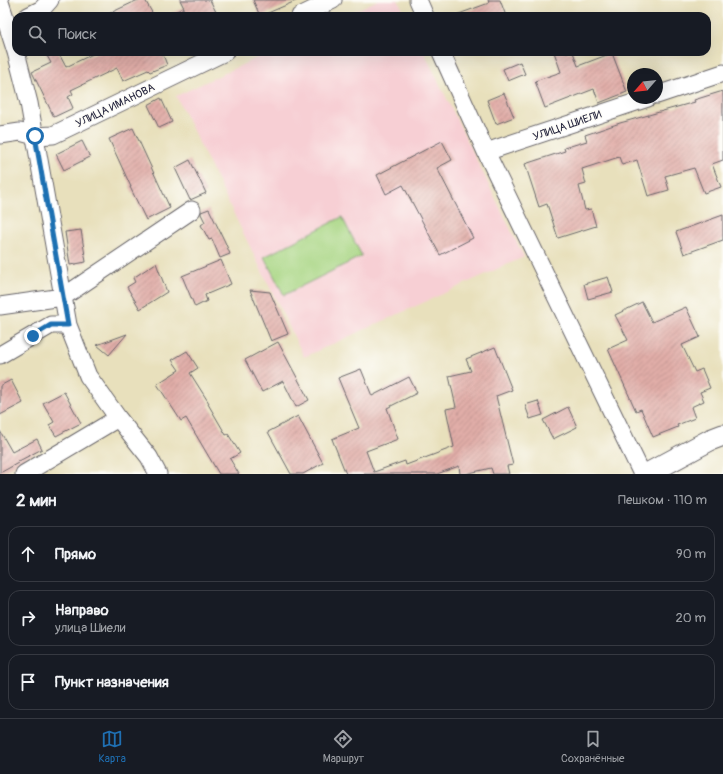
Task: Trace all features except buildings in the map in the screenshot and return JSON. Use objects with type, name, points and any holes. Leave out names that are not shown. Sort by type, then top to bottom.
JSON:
[{"type":"street","points":[[36,12],[42,9],[50,0]]},
{"type":"street","points":[[308,12],[333,0]]},
{"type":"street","points":[[418,0],[423,12]]},
{"type":"street","points":[[0,2],[12,22]]},
{"type":"street","points":[[17,56],[29,103],[68,325],[88,376],[118,418],[149,457],[158,474]]},
{"type":"street","name":"УЛИЦА ИМАНОВА","points":[[0,135],[20,132],[35,136],[53,135],[217,56]]},
{"type":"street","points":[[443,56],[486,152],[642,474]]},
{"type":"street","points":[[663,93],[723,73]]},
{"type":"street","name":"УЛИЦА ШИЕЛИ","points":[[486,152],[630,104]]},
{"type":"street","points":[[0,306],[63,298],[192,210]]},
{"type":"street","points":[[0,355],[51,325],[68,325]]},
{"type":"street","points":[[24,474],[118,418]]},
{"type":"street","points":[[647,474],[710,440],[723,435]]},
{"type":"shaded area","points":[[378,0],[398,0],[404,12],[352,12]]},
{"type":"shaded area","points":[[261,56],[426,56],[524,257],[304,357],[176,96]]},
{"type":"green space","points":[[342,217],[362,256],[284,295],[264,257]]},
{"type":"route","points":[[33,336],[51,325],[68,325],[35,136]]}]
